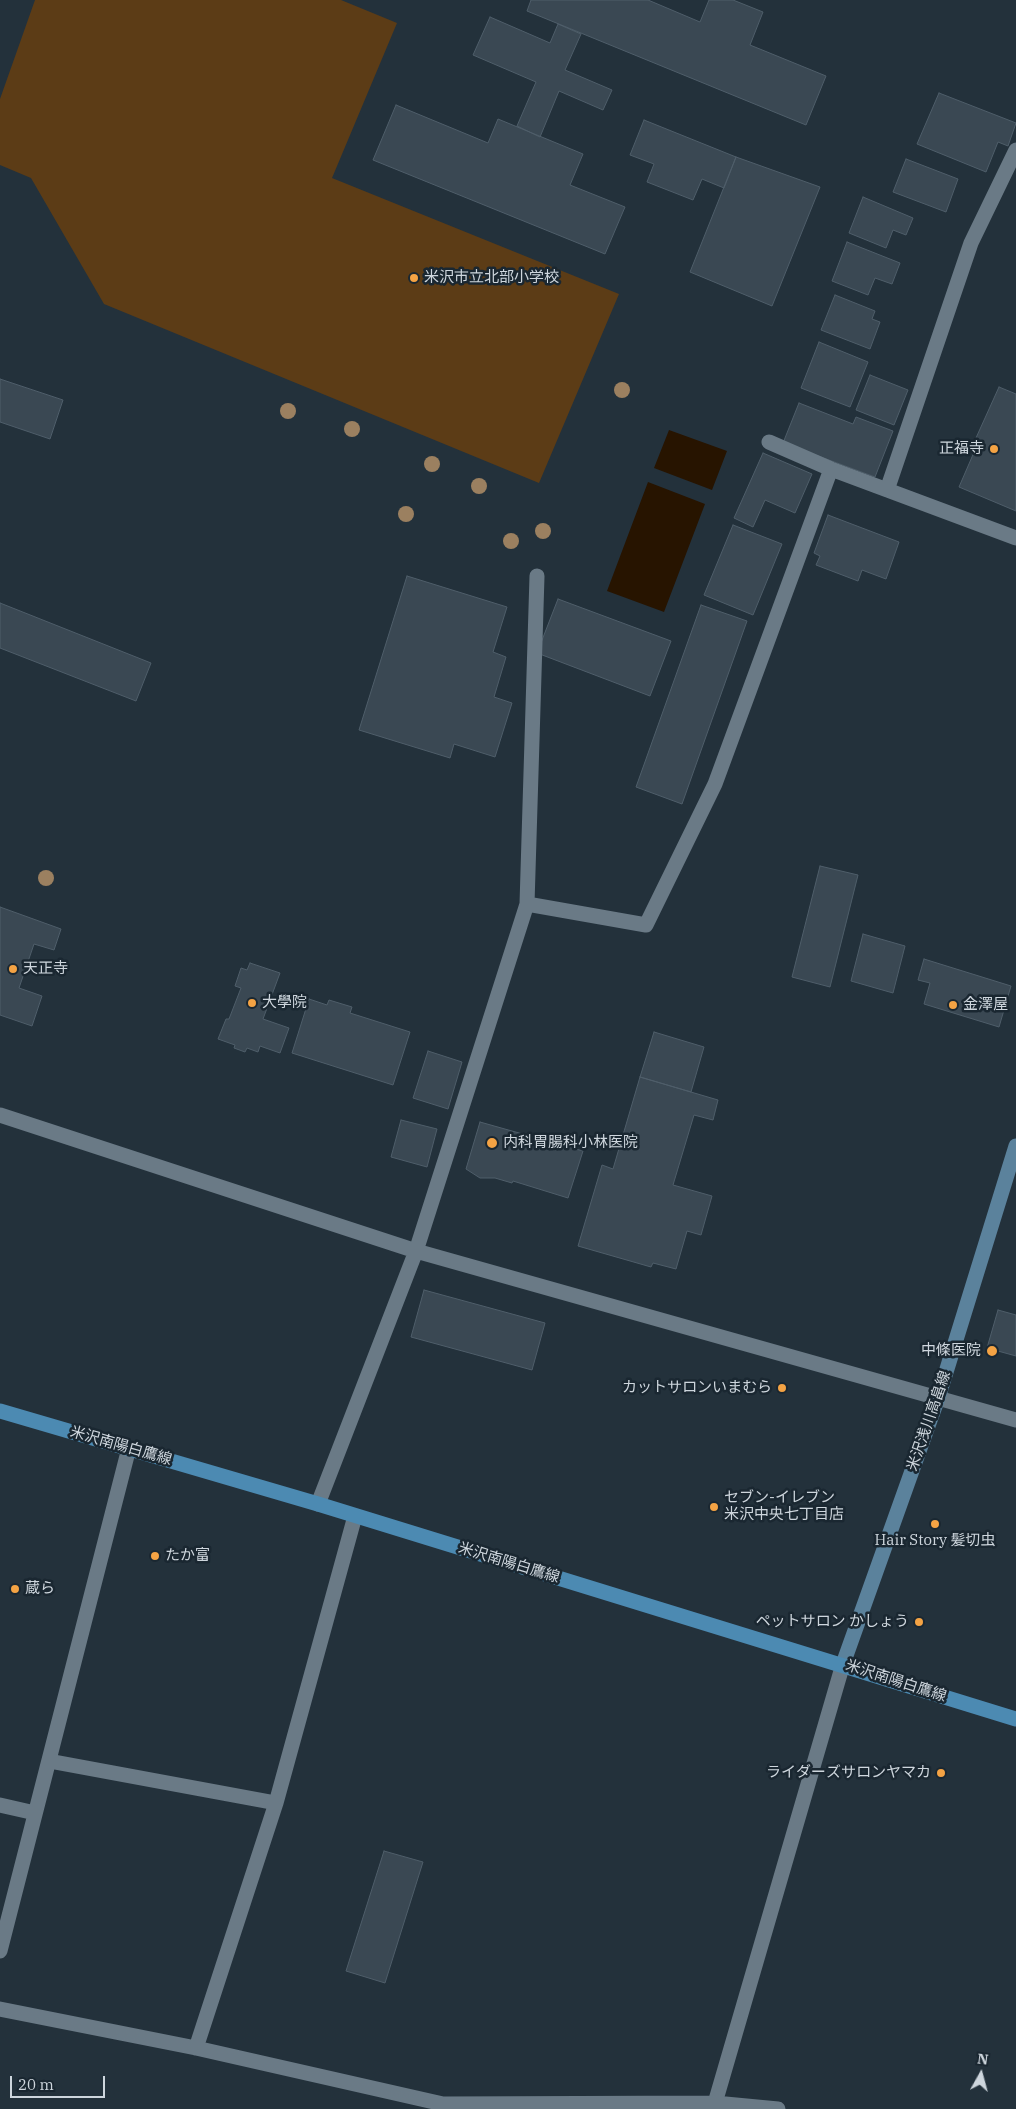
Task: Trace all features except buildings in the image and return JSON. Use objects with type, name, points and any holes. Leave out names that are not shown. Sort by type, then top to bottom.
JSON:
[{"type":"main road","name":"米沢浅川高畠線","points":[[842,1664],[938,1398],[1016,1146]]},
{"type":"main road","name":"米沢南陽白鷹線","points":[[0,1410],[318,1504],[1016,1719]]},
{"type":"street","points":[[887,490],[971,243],[1016,150]]},
{"type":"street","points":[[769,442],[832,469],[1016,538]]},
{"type":"street","points":[[528,904],[646,925],[715,784],[832,469]]},
{"type":"street","points":[[318,1504],[416,1251],[528,904],[537,576]]},
{"type":"street","points":[[0,1115],[416,1251],[1016,1420]]},
{"type":"street","points":[[0,1951],[129,1448]]},
{"type":"street","points":[[196,2048],[276,1803],[355,1516]]},
{"type":"street","points":[[715,2103],[842,1664]]},
{"type":"street","points":[[49,1761],[276,1803]]},
{"type":"street","points":[[0,1805],[35,1812]]},
{"type":"street","points":[[0,2009],[196,2048],[443,2106],[715,2103],[778,2109]]},
{"type":"shaded area","points":[[35,0],[341,0],[397,23],[332,178],[619,294],[539,483],[104,304],[31,178],[0,165],[0,99]]},
{"type":"shaded area","points":[[669,430],[727,451],[712,490],[654,468]]},
{"type":"shaded area","points":[[648,482],[705,504],[664,612],[607,591]]},
{"type":"place","name":"米沢市立北部小学校","points":[[414,278]]},
{"type":"place","name":"正福寺","points":[[994,449]]},
{"type":"place","name":"天正寺","points":[[13,969]]},
{"type":"place","name":"大學院","points":[[252,1003]]},
{"type":"place","name":"金澤屋","points":[[953,1005]]},
{"type":"place","name":"内科胃腸科小林医院","points":[[492,1143]]},
{"type":"place","name":"中條医院","points":[[992,1351]]},
{"type":"place","name":"カットサロンいまむら","points":[[782,1388]]},
{"type":"place","name":"セブン-イレブン 米沢中央七丁目店","points":[[714,1507]]},
{"type":"place","name":"Hair Story 髪切虫","points":[[935,1524]]},
{"type":"place","name":"たか富","points":[[155,1556]]},
{"type":"place","name":"蔵ら","points":[[15,1589]]},
{"type":"place","name":"ペットサロン かしょう","points":[[919,1622]]},
{"type":"place","name":"ライダーズサロンヤマカ","points":[[941,1773]]}]
